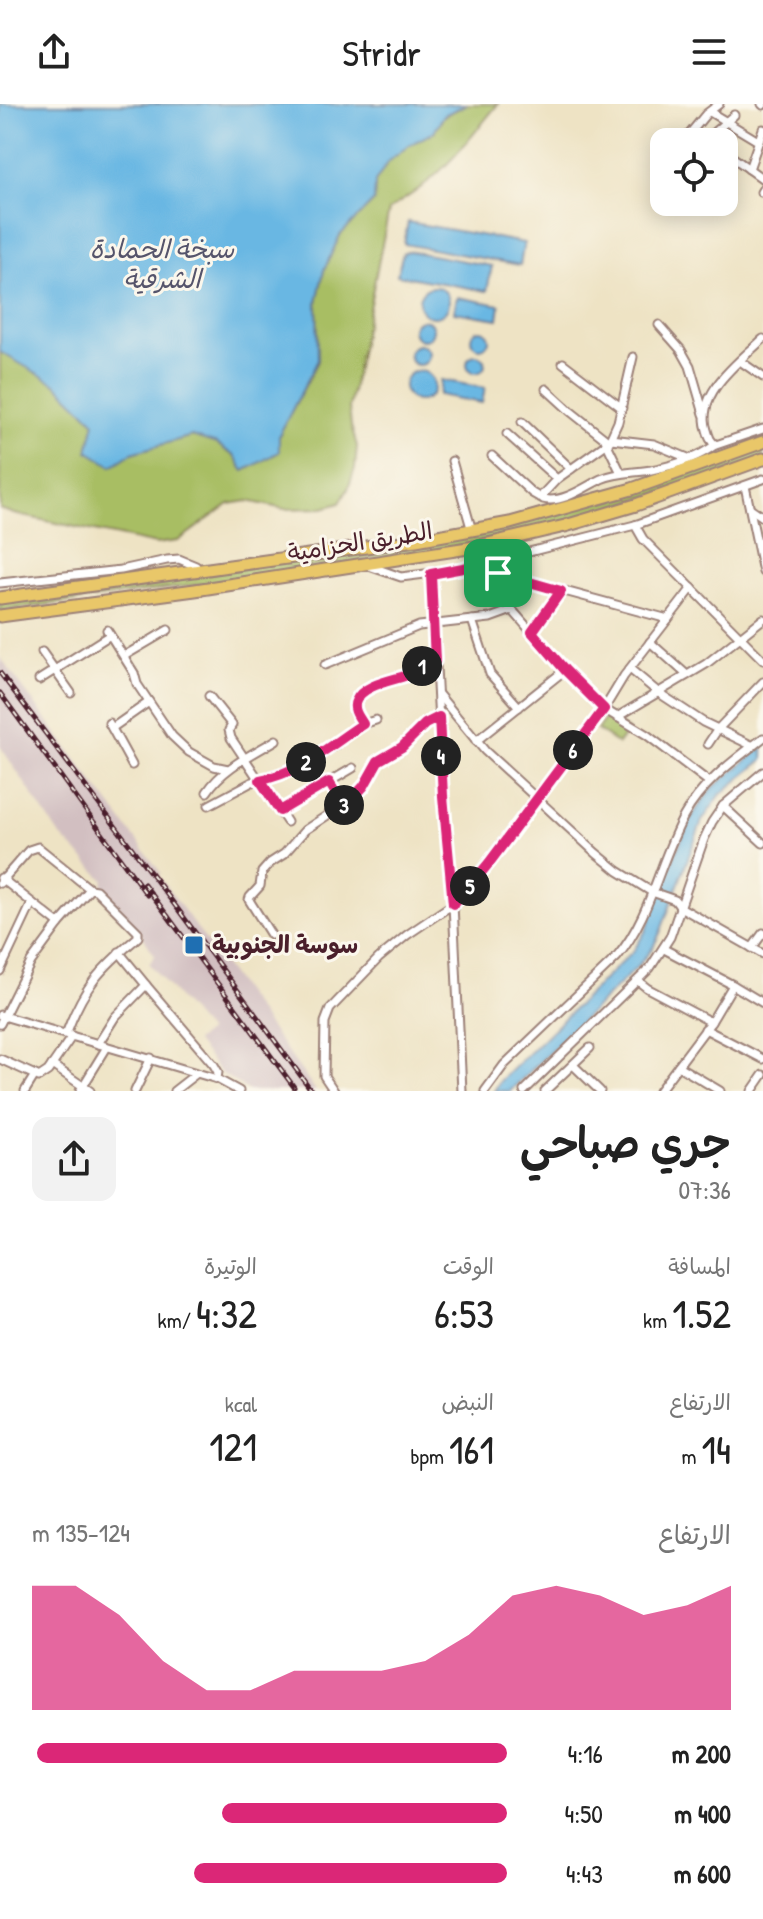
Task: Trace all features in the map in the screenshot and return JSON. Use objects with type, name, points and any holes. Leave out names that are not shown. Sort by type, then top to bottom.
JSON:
[{"type":"highway","name":"الطريق الحزامية","points":[[0,598],[391,544],[510,523],[620,493],[702,465],[760,437]]},
{"type":"highway","name":"الطريق الحزامية","points":[[0,616],[475,547],[636,505],[763,459]]},
{"type":"street","points":[[695,128],[719,104]]},
{"type":"street","points":[[710,112],[758,141]]},
{"type":"street","points":[[720,128],[734,115]]},
{"type":"street","points":[[749,169],[763,129]]},
{"type":"street","points":[[738,161],[763,179]]},
{"type":"street","points":[[659,325],[681,350],[690,366],[704,423],[715,445]]},
{"type":"street","points":[[704,414],[713,393],[740,361],[762,342]]},
{"type":"street","points":[[542,497],[557,479],[609,442],[622,408],[633,357]]},
{"type":"street","points":[[740,361],[763,377]]},
{"type":"street","points":[[563,363],[622,408]]},
{"type":"street","points":[[546,389],[609,442],[621,473]]},
{"type":"street","points":[[522,422],[571,469]]},
{"type":"street","points":[[507,434],[557,479]]},
{"type":"street","points":[[492,456],[537,496],[547,501],[579,491],[604,478],[653,469],[715,445],[760,437]]},
{"type":"street","points":[[609,442],[654,444],[688,458]]},
{"type":"street","points":[[452,461],[472,531]]},
{"type":"street","points":[[365,564],[401,577],[477,565],[635,525],[763,479]]},
{"type":"street","points":[[754,483],[763,489]]},
{"type":"street","points":[[745,486],[763,572]]},
{"type":"street","points":[[750,508],[763,517]]},
{"type":"street","points":[[635,525],[643,539],[763,660]]},
{"type":"street","points":[[475,547],[477,565],[565,670],[604,709],[647,735],[709,782]]},
{"type":"street","points":[[0,583],[121,570],[179,559],[196,566],[197,570]]},
{"type":"street","points":[[477,565],[668,619]]},
{"type":"street","points":[[433,573],[430,580],[453,904],[462,1091]]},
{"type":"street","points":[[334,1091],[324,1076],[325,1022],[330,1009],[379,958],[465,892],[692,588]]},
{"type":"street","points":[[532,632],[561,591]]},
{"type":"street","points":[[325,665],[419,626],[490,618],[512,610]]},
{"type":"street","points":[[617,717],[706,664],[763,619]]},
{"type":"street","points":[[472,620],[490,674],[519,707]]},
{"type":"street","points":[[124,656],[168,630]]},
{"type":"street","points":[[39,680],[109,632],[134,673],[137,684],[172,736],[189,752],[214,766],[228,769]]},
{"type":"street","points":[[650,642],[687,675]]},
{"type":"street","points":[[42,652],[71,693]]},
{"type":"street","points":[[363,724],[354,703],[357,697],[371,687],[412,673],[435,661]]},
{"type":"street","points":[[630,669],[703,722],[753,746]]},
{"type":"street","points":[[476,741],[565,670]]},
{"type":"street","points":[[708,744],[718,729],[763,682]]},
{"type":"street","points":[[438,694],[476,741],[618,871],[763,954]]},
{"type":"street","points":[[209,696],[232,725],[229,733],[287,822]]},
{"type":"street","points":[[132,765],[111,725],[149,702]]},
{"type":"street","points":[[271,935],[249,900],[260,886],[262,872],[284,854],[305,830],[352,799],[364,786],[378,761],[402,747],[425,724],[439,717]]},
{"type":"street","points":[[209,805],[233,791],[294,769],[334,746],[363,724],[376,720]]},
{"type":"street","points":[[485,1091],[504,1065],[629,943],[655,893],[683,818],[709,782],[763,738]]},
{"type":"street","points":[[207,792],[228,769],[276,740]]},
{"type":"street","points":[[280,811],[353,768]]},
{"type":"street","points":[[524,1091],[650,968],[670,937],[678,904],[717,814],[763,772]]},
{"type":"street","points":[[329,782],[343,806]]},
{"type":"street","points":[[723,806],[763,843]]},
{"type":"street","points":[[0,1059],[35,1075],[43,1075],[69,1035],[75,1009],[92,981],[101,969],[138,937],[138,932],[96,890],[90,889],[38,847],[29,850],[1,880],[59,924]]},
{"type":"street","points":[[90,889],[31,962],[1,1019],[151,1058],[217,1079],[239,1091]]},
{"type":"street","points":[[0,971],[32,903]]},
{"type":"street","points":[[752,948],[763,933]]},
{"type":"street","points":[[664,949],[763,1003]]},
{"type":"street","points":[[119,952],[214,1065],[218,1072],[217,1079]]},
{"type":"street","points":[[638,981],[763,1059]]},
{"type":"street","points":[[98,1044],[115,1017],[146,985]]},
{"type":"street","points":[[659,1091],[708,1026],[733,985]]},
{"type":"street","points":[[52,1065],[85,1089],[107,1047]]},
{"type":"street","points":[[545,1091],[590,1048]]},
{"type":"street","points":[[135,1091],[151,1058]]},
{"type":"street","points":[[573,1065],[600,1091]]},
{"type":"street","points":[[678,1066],[720,1091]]},
{"type":"street","points":[[174,1091],[197,1073]]},
{"type":"street","points":[[25,1091],[35,1075]]},
{"type":"street","points":[[752,1091],[763,1075]]},
{"type":"shaded area","points":[[0,657],[161,873],[159,876],[316,1091],[249,1091],[221,1073],[195,1041],[208,1032],[149,964],[155,956],[140,932],[100,891],[104,880],[58,833],[0,746]]},
{"type":"green space","points":[[467,104],[498,104],[445,166],[421,188],[389,210],[349,407],[357,446],[355,468],[340,503],[323,508],[284,509],[248,501],[229,504],[178,541],[156,544],[0,509],[0,350],[56,384],[95,422],[88,451],[132,453],[192,436],[217,444],[234,456],[244,471],[279,452],[279,435],[318,361],[317,302],[324,270],[340,235],[374,201],[375,182],[389,161],[409,145],[434,132],[444,116]]},
{"type":"green space","points":[[763,446],[763,457],[708,478],[558,524],[460,546],[0,611],[0,601],[458,537]]},
{"type":"green space","points":[[607,715],[628,730],[618,744],[597,730]]},
{"type":"water","name":"سبخة الحمادة الشرقية","points":[[0,104],[467,104],[444,115],[434,132],[409,145],[389,161],[375,182],[374,201],[340,235],[324,270],[317,302],[318,360],[279,435],[279,452],[244,471],[234,456],[217,444],[192,436],[132,453],[112,466],[88,451],[95,422],[56,384],[0,352]]},
{"type":"water","points":[[408,222],[524,243],[520,265],[404,244]]},
{"type":"water","points":[[409,251],[492,266],[487,291],[397,275],[403,253]]},
{"type":"water","points":[[434,287],[445,291],[449,302],[445,313],[434,317],[423,313],[419,302],[423,291]]},
{"type":"water","points":[[457,297],[500,305],[498,319],[454,312]]},
{"type":"water","points":[[423,320],[430,323],[433,330],[430,337],[423,340],[416,337],[413,330],[416,323]]},
{"type":"water","points":[[480,330],[489,339],[480,348],[471,339]]},
{"type":"water","points":[[419,345],[426,348],[429,355],[426,362],[419,365],[412,362],[409,355],[412,348]]},
{"type":"water","points":[[476,355],[485,364],[476,373],[467,364]]},
{"type":"water","points":[[419,371],[430,375],[434,386],[430,397],[419,401],[408,397],[404,386],[408,375]]},
{"type":"water","points":[[441,380],[485,388],[482,403],[439,395]]},
{"type":"water","points":[[763,747],[763,760],[721,794],[702,821],[652,949],[510,1091],[494,1091],[500,1081],[634,950],[646,930],[692,816],[711,789]]},
{"type":"railway","points":[[0,673],[312,1091]]},
{"type":"railway","points":[[0,693],[147,895]]},
{"type":"railway","points":[[144,884],[294,1087]]},
{"type":"place","name":"سوسة الجنوبية","points":[[194,945]]},
{"type":"route","points":[[479,565],[498,573],[561,591],[532,632],[604,709],[489,863],[453,904],[439,717],[425,724],[402,747],[378,761],[364,786],[343,806],[329,782],[280,811],[260,780],[294,769],[334,746],[363,724],[354,703],[371,687],[412,673],[435,661],[431,573],[479,565]]}]
